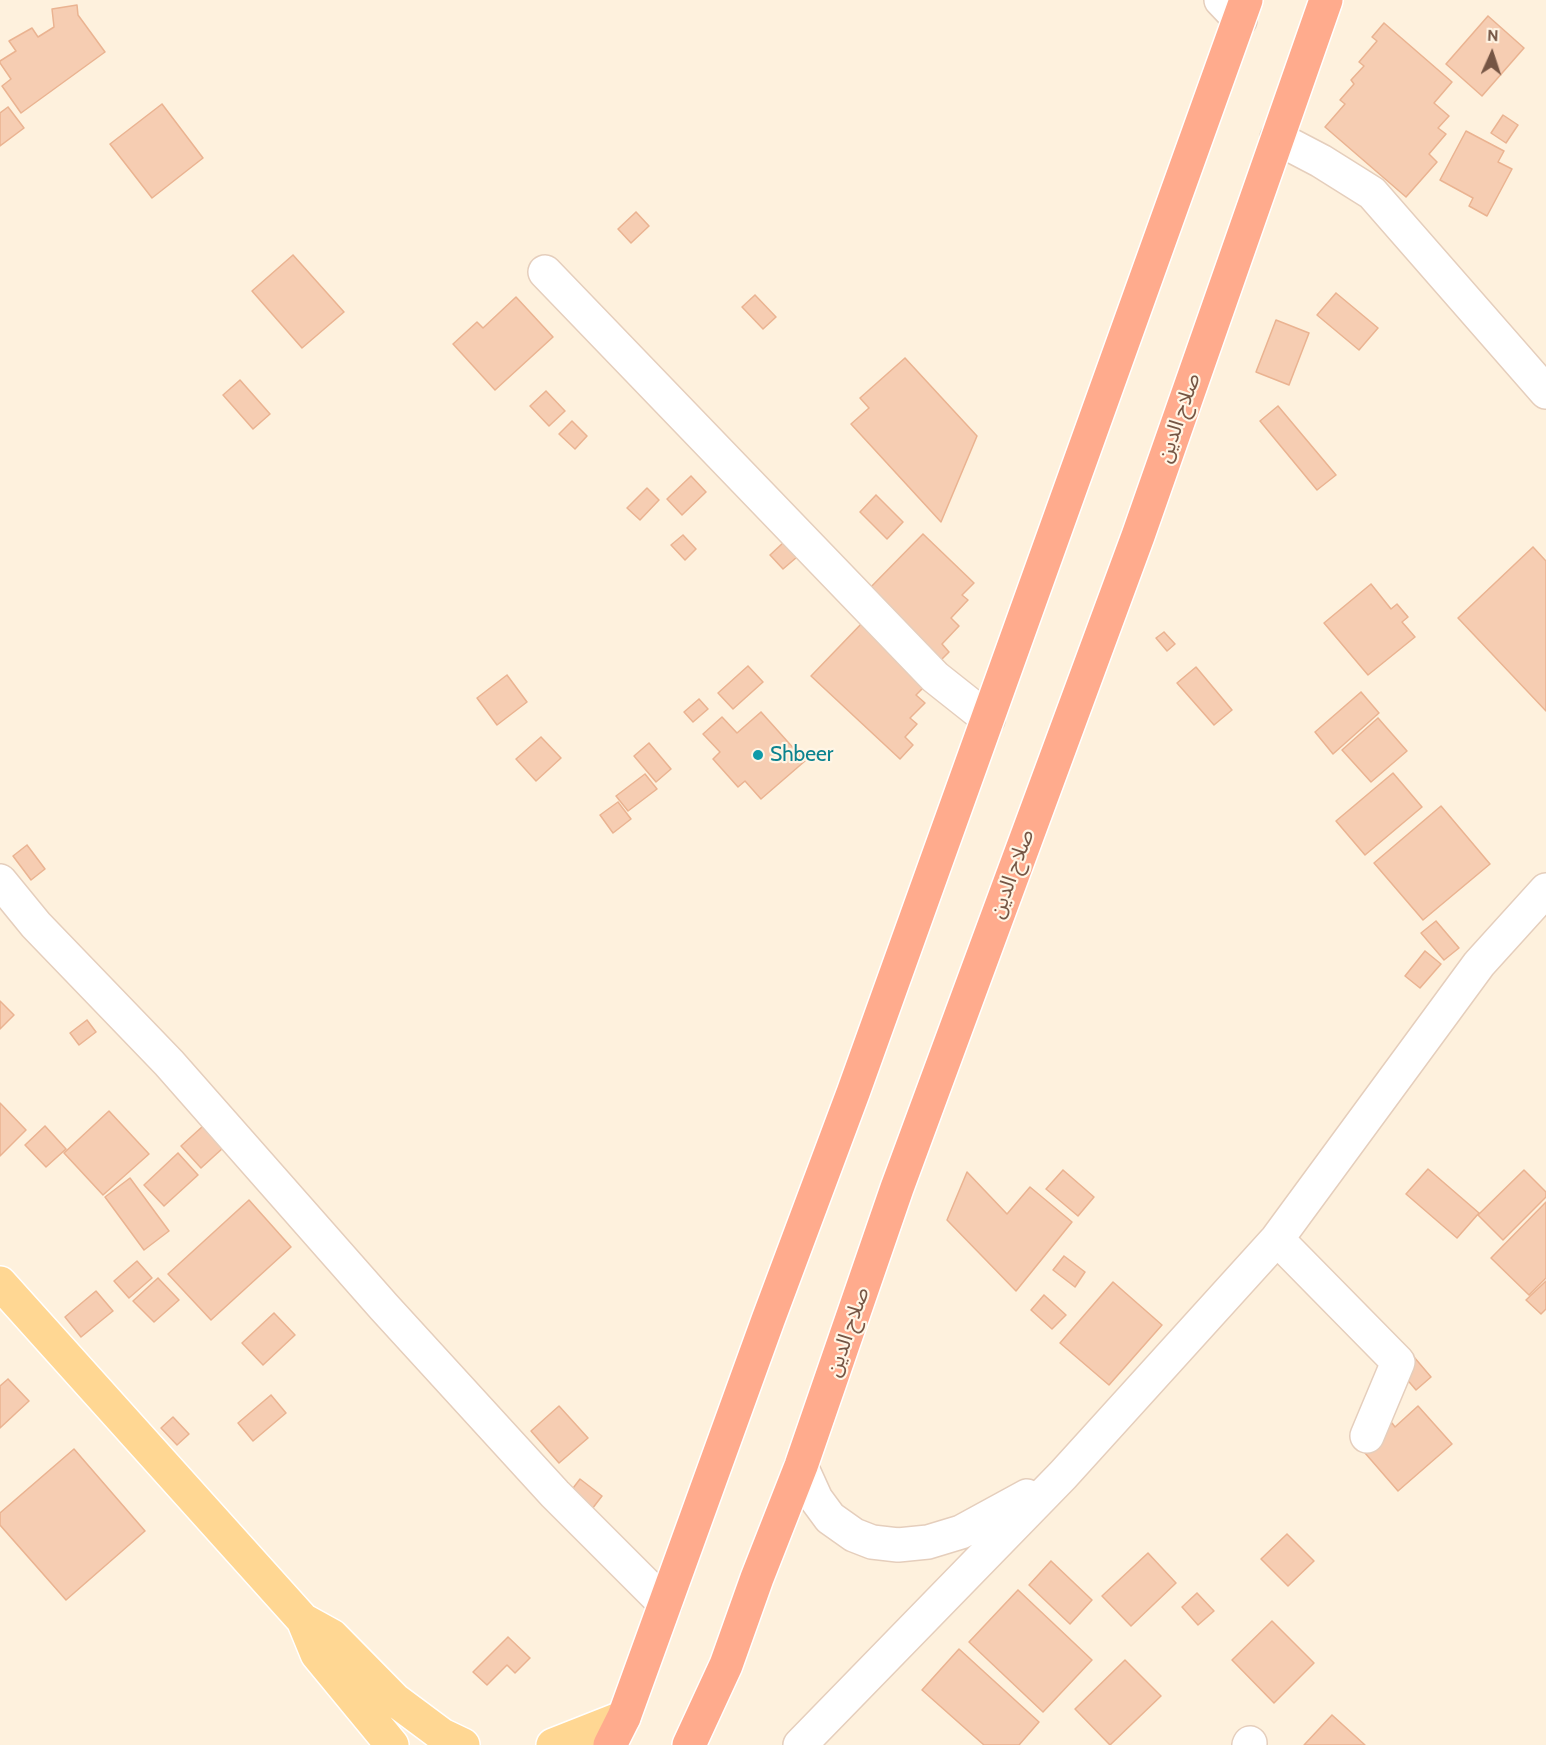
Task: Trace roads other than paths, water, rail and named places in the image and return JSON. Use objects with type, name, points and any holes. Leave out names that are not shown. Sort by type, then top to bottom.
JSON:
[{"type":"highway","name":"صلاح الدين","points":[[689,1745],[726,1665],[801,1466],[897,1188],[1138,536],[1326,0]]},
{"type":"highway","points":[[617,1731],[988,719],[1236,7]]},
{"type":"main road","points":[[0,1282],[303,1620],[332,1636],[396,1700],[442,1735],[463,1745]]},
{"type":"main road","points":[[303,1620],[317,1654],[392,1745]]},
{"type":"main road","points":[[553,1745],[617,1731]]},
{"type":"street","points":[[1277,138],[1321,161],[1372,193],[1546,392]]},
{"type":"street","points":[[545,273],[935,677],[988,719]]},
{"type":"street","points":[[0,881],[36,925],[169,1063],[384,1307],[547,1485],[665,1604]]},
{"type":"street","points":[[800,1745],[1062,1475],[1277,1239],[1479,964],[1546,890]]},
{"type":"street","points":[[1277,1239],[1398,1362],[1367,1436]]},
{"type":"street","points":[[801,1466],[816,1499],[830,1518],[854,1535],[872,1542],[898,1545],[928,1542],[960,1532],[1062,1475]]},
{"type":"place","name":"Shbeer","points":[[758,755]]}]
